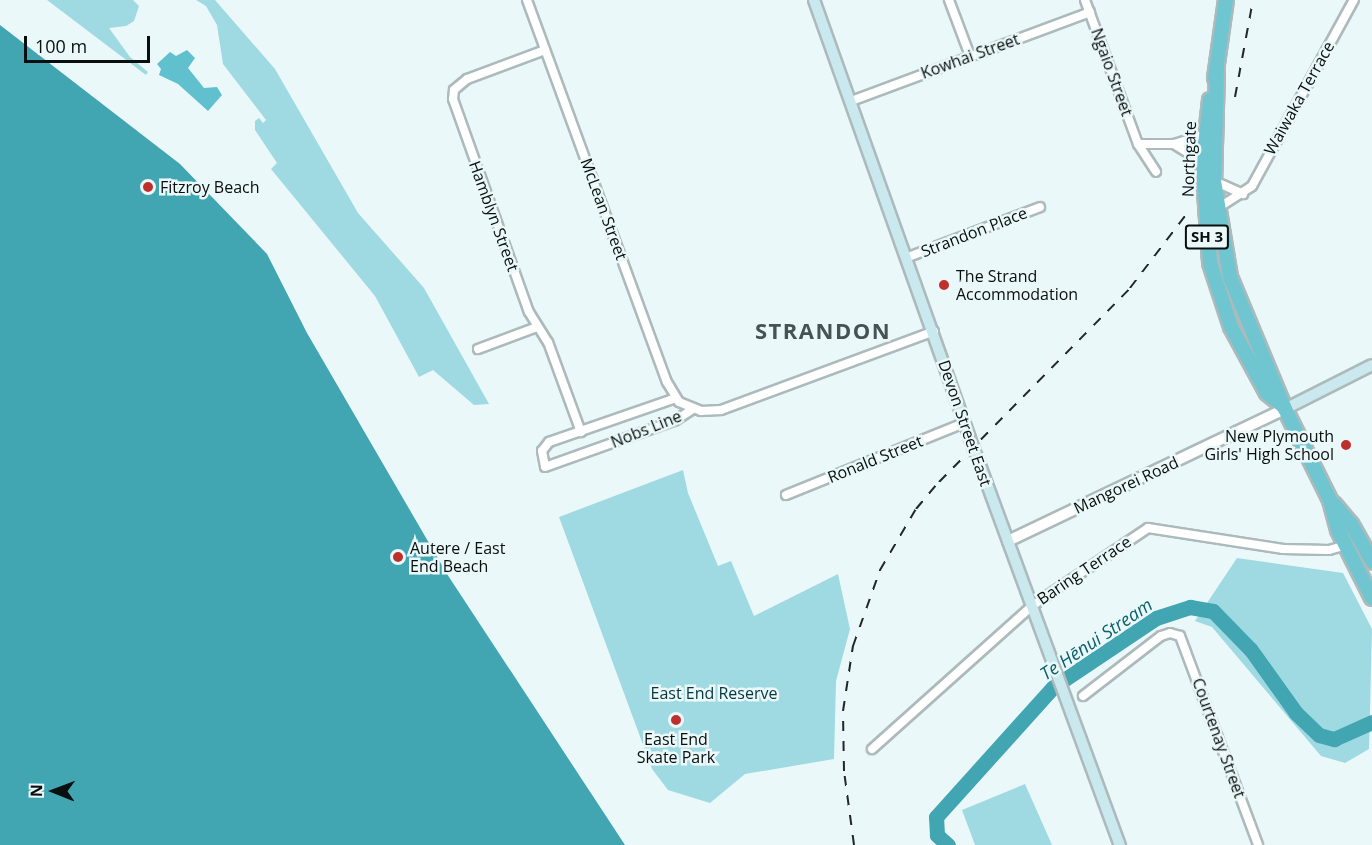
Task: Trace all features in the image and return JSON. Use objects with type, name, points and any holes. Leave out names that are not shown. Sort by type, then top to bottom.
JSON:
[{"type":"highway","name":"Northgate","points":[[1226,0],[1217,70],[1204,135],[1206,232],[1218,295],[1231,327],[1267,393],[1285,409]]},
{"type":"highway","name":"Northgate","points":[[1217,70],[1214,181],[1216,209],[1240,307],[1285,409],[1330,500],[1346,545],[1372,598]]},
{"type":"highway","name":"Northgate","points":[[1330,500],[1351,524],[1372,561]]},
{"type":"main road","name":"Devon Street East","points":[[814,0],[908,257],[964,423],[1120,845]]},
{"type":"main road","name":"Mangorei Road","points":[[1285,409],[1372,365]]},
{"type":"street","name":"McLean Street","points":[[527,0],[676,398]]},
{"type":"street","points":[[949,0],[970,56]]},
{"type":"street","name":"Ngaio Street","points":[[1085,0],[1138,144],[1156,172]]},
{"type":"street","name":"Waiwaka Terrace","points":[[1216,209],[1243,194],[1252,186],[1354,0]]},
{"type":"street","name":"Kowhai Street","points":[[851,101],[1090,12]]},
{"type":"street","name":"Hamblyn Street","points":[[545,50],[467,79],[454,90],[453,99],[537,327],[559,367],[581,432]]},
{"type":"street","points":[[1138,144],[1174,144],[1204,135]]},
{"type":"street","points":[[1174,144],[1203,162]]},
{"type":"street","points":[[1214,181],[1243,194]]},
{"type":"street","name":"Strandon Place","points":[[908,257],[1040,207]]},
{"type":"street","points":[[478,349],[537,327]]},
{"type":"street","name":"Nobs Line","points":[[676,398],[545,446],[541,456],[545,467],[676,420],[693,410],[727,407],[934,331]]},
{"type":"street","points":[[676,398],[693,410]]},
{"type":"street","name":"Mangorei Road","points":[[1008,541],[1285,409]]},
{"type":"street","name":"Ronald Street","points":[[786,495],[964,423]]},
{"type":"street","name":"Baring Terrace","points":[[872,749],[1032,606],[1148,528],[1283,549],[1329,550],[1346,545]]},
{"type":"street","name":"Courtenay Street","points":[[1083,696],[1161,636],[1177,633],[1183,641],[1258,845]]},
{"type":"green space","points":[[47,0],[133,0],[139,6],[134,21],[126,26],[109,28],[130,57],[148,72],[146,75]]},
{"type":"green space","points":[[196,0],[215,0],[275,69],[358,213],[424,288],[489,404],[474,405],[433,370],[419,377],[375,296],[271,169],[277,163],[255,130],[255,121],[259,118],[263,123],[266,120],[223,64],[217,25],[206,6]]},
{"type":"green space","name":"East End Reserve","points":[[683,470],[688,493],[718,566],[731,561],[754,616],[838,574],[850,629],[836,681],[834,759],[745,774],[710,803],[668,790],[652,769],[559,517]]},
{"type":"green space","points":[[1237,558],[1343,573],[1372,629],[1369,749],[1345,763],[1321,756],[1212,627],[1195,621]]},
{"type":"green space","points":[[1025,784],[1052,845],[975,845],[962,810]]},
{"type":"shaded area","points":[[0,25],[180,164],[267,254],[307,333],[447,574],[625,845],[0,845]]},
{"type":"shaded area","points":[[187,50],[195,58],[188,68],[204,88],[217,87],[222,95],[208,111],[178,84],[159,75],[161,69],[157,64],[170,52],[176,56]]},
{"type":"waterway","name":"Te Hēnui Stream","points":[[948,845],[937,835],[936,817],[1053,687],[1156,618],[1190,607],[1213,611],[1251,650],[1296,713],[1319,735],[1334,739],[1372,722]]},
{"type":"railway","points":[[1235,97],[1253,0]]},
{"type":"railway","points":[[854,845],[844,771],[843,711],[853,646],[880,570],[916,509],[939,482],[1130,288],[1185,216]]},
{"type":"place","name":"Fitzroy Beach","points":[[148,187]]},
{"type":"place","name":"The Strand Accommodation","points":[[944,285]]},
{"type":"place","name":"New Plymouth Girls' High School","points":[[1346,445]]},
{"type":"place","name":"Autere / East End Beach","points":[[398,557]]},
{"type":"place","name":"East End Skate Park","points":[[676,720]]},
{"type":"district","name":"STRANDON","points":[[823,331]]}]
